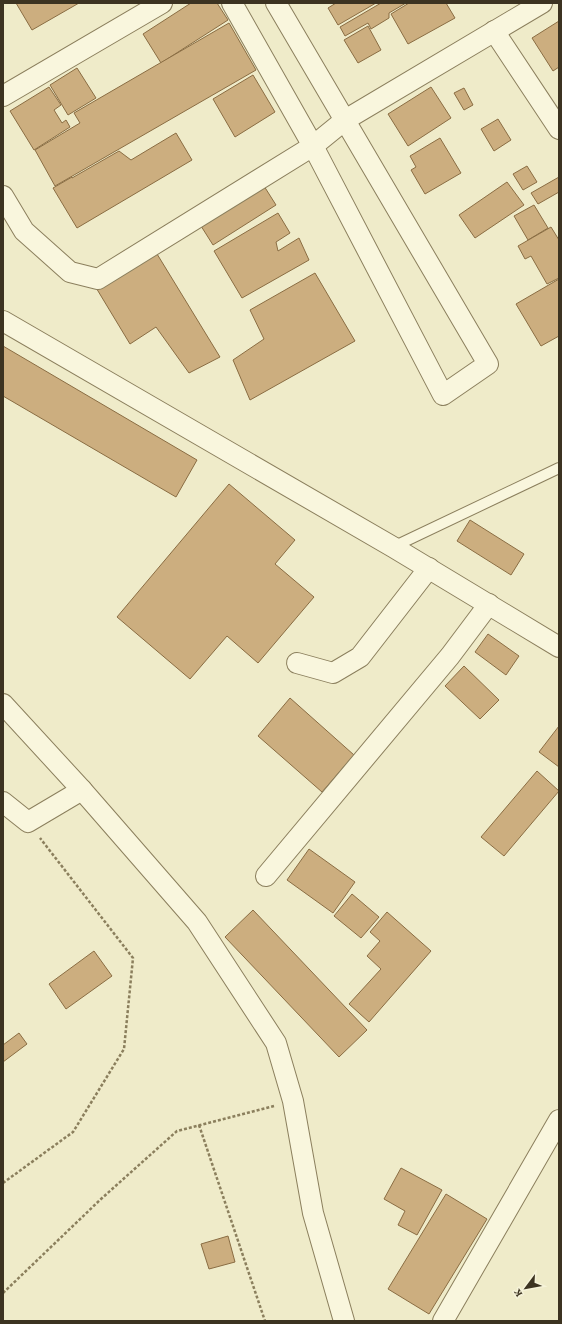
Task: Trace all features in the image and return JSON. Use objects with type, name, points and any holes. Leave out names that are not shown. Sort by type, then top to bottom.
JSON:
[{"type":"street","points":[[3,96],[162,3]]},
{"type":"street","points":[[232,3],[313,146],[443,395],[488,364],[276,3]]},
{"type":"street","points":[[3,196],[24,231],[70,272],[98,279],[313,146],[345,120],[542,3]]},
{"type":"street","points":[[494,31],[559,129]]},
{"type":"street","points":[[3,321],[393,546],[559,647]]},
{"type":"street","points":[[297,663],[333,673],[360,657],[429,568]]},
{"type":"street","points":[[266,876],[450,656],[489,604]]},
{"type":"street","points":[[3,704],[82,790],[197,922],[276,1043],[293,1101],[313,1213],[344,1321]]},
{"type":"street","points":[[3,802],[28,822],[82,790]]},
{"type":"street","points":[[443,1321],[559,1120]]},
{"type":"lane","points":[[393,546],[559,468]]},
{"type":"path","points":[[3,1183],[73,1132],[124,1049],[133,958],[28,822]]},
{"type":"path","points":[[3,1293],[101,1199],[177,1131],[293,1101]]},
{"type":"path","points":[[199,1125],[265,1321]]},
{"type":"building","points":[[16,3],[79,3],[32,30]]},
{"type":"building","points":[[191,3],[217,3],[228,20],[161,63],[143,34]]},
{"type":"building","points":[[336,3],[376,3],[338,25],[328,8]]},
{"type":"building","points":[[381,3],[406,3],[389,13],[389,18],[371,29],[368,23],[345,36],[340,27]]},
{"type":"building","points":[[409,3],[446,3],[455,18],[408,44],[391,14]]},
{"type":"building","points":[[559,21],[559,67],[553,71],[532,38]]},
{"type":"building","points":[[229,23],[256,70],[55,186],[35,150],[80,123],[74,113]]},
{"type":"building","points":[[368,26],[381,50],[358,63],[344,40]]},
{"type":"building","points":[[77,68],[96,98],[68,115],[50,85]]},
{"type":"building","points":[[253,75],[275,112],[235,137],[213,99]]},
{"type":"building","points":[[49,87],[61,105],[54,110],[62,123],[66,120],[70,127],[34,150],[10,111]]},
{"type":"building","points":[[431,87],[451,118],[408,146],[388,114]]},
{"type":"building","points":[[464,88],[473,105],[464,110],[454,93]]},
{"type":"building","points":[[498,119],[511,140],[494,151],[481,129]]},
{"type":"building","points":[[176,133],[192,160],[77,228],[53,188],[119,151],[131,160]]},
{"type":"building","points":[[440,138],[461,173],[425,194],[411,170],[416,167],[410,156]]},
{"type":"building","points":[[527,166],[537,182],[523,190],[513,174]]},
{"type":"building","points":[[559,177],[559,192],[538,204],[531,193]]},
{"type":"building","points":[[507,182],[524,205],[475,238],[459,215]]},
{"type":"building","points":[[264,186],[276,205],[213,245],[201,226]]},
{"type":"building","points":[[534,205],[548,228],[528,240],[514,216]]},
{"type":"building","points":[[278,213],[290,233],[276,242],[278,251],[299,238],[309,260],[242,298],[214,251]]},
{"type":"building","points":[[551,227],[559,240],[559,278],[547,284],[531,256],[525,259],[518,246]]},
{"type":"building","points":[[154,249],[220,357],[189,373],[156,327],[130,344],[95,286]]},
{"type":"building","points":[[315,273],[355,341],[250,400],[233,360],[264,339],[250,310]]},
{"type":"building","points":[[559,279],[559,336],[541,346],[516,304]]},
{"type":"building","points":[[3,346],[197,460],[176,497],[3,396]]},
{"type":"building","points":[[229,484],[295,540],[275,564],[314,597],[258,663],[227,636],[190,679],[117,617]]},
{"type":"building","points":[[470,520],[524,554],[511,575],[457,541]]},
{"type":"building","points":[[488,634],[519,656],[506,675],[475,652]]},
{"type":"building","points":[[464,666],[499,700],[480,719],[445,686]]},
{"type":"building","points":[[290,698],[354,755],[322,792],[258,736]]},
{"type":"building","points":[[559,726],[559,767],[539,752]]},
{"type":"building","points":[[537,771],[559,791],[504,856],[481,837]]},
{"type":"building","points":[[309,849],[355,882],[333,913],[287,880]]},
{"type":"building","points":[[352,894],[379,917],[361,938],[334,916]]},
{"type":"building","points":[[253,910],[367,1030],[339,1057],[225,937]]},
{"type":"building","points":[[387,912],[431,951],[369,1022],[349,1004],[381,969],[367,956],[380,941],[370,932]]},
{"type":"building","points":[[94,951],[112,976],[66,1009],[49,984]]},
{"type":"building","points":[[19,1033],[27,1044],[3,1062],[3,1045]]},
{"type":"building","points":[[401,1168],[442,1190],[417,1235],[398,1225],[405,1211],[384,1199]]},
{"type":"building","points":[[446,1194],[487,1219],[429,1314],[388,1289]]},
{"type":"building","points":[[228,1236],[235,1262],[209,1269],[201,1244]]}]
